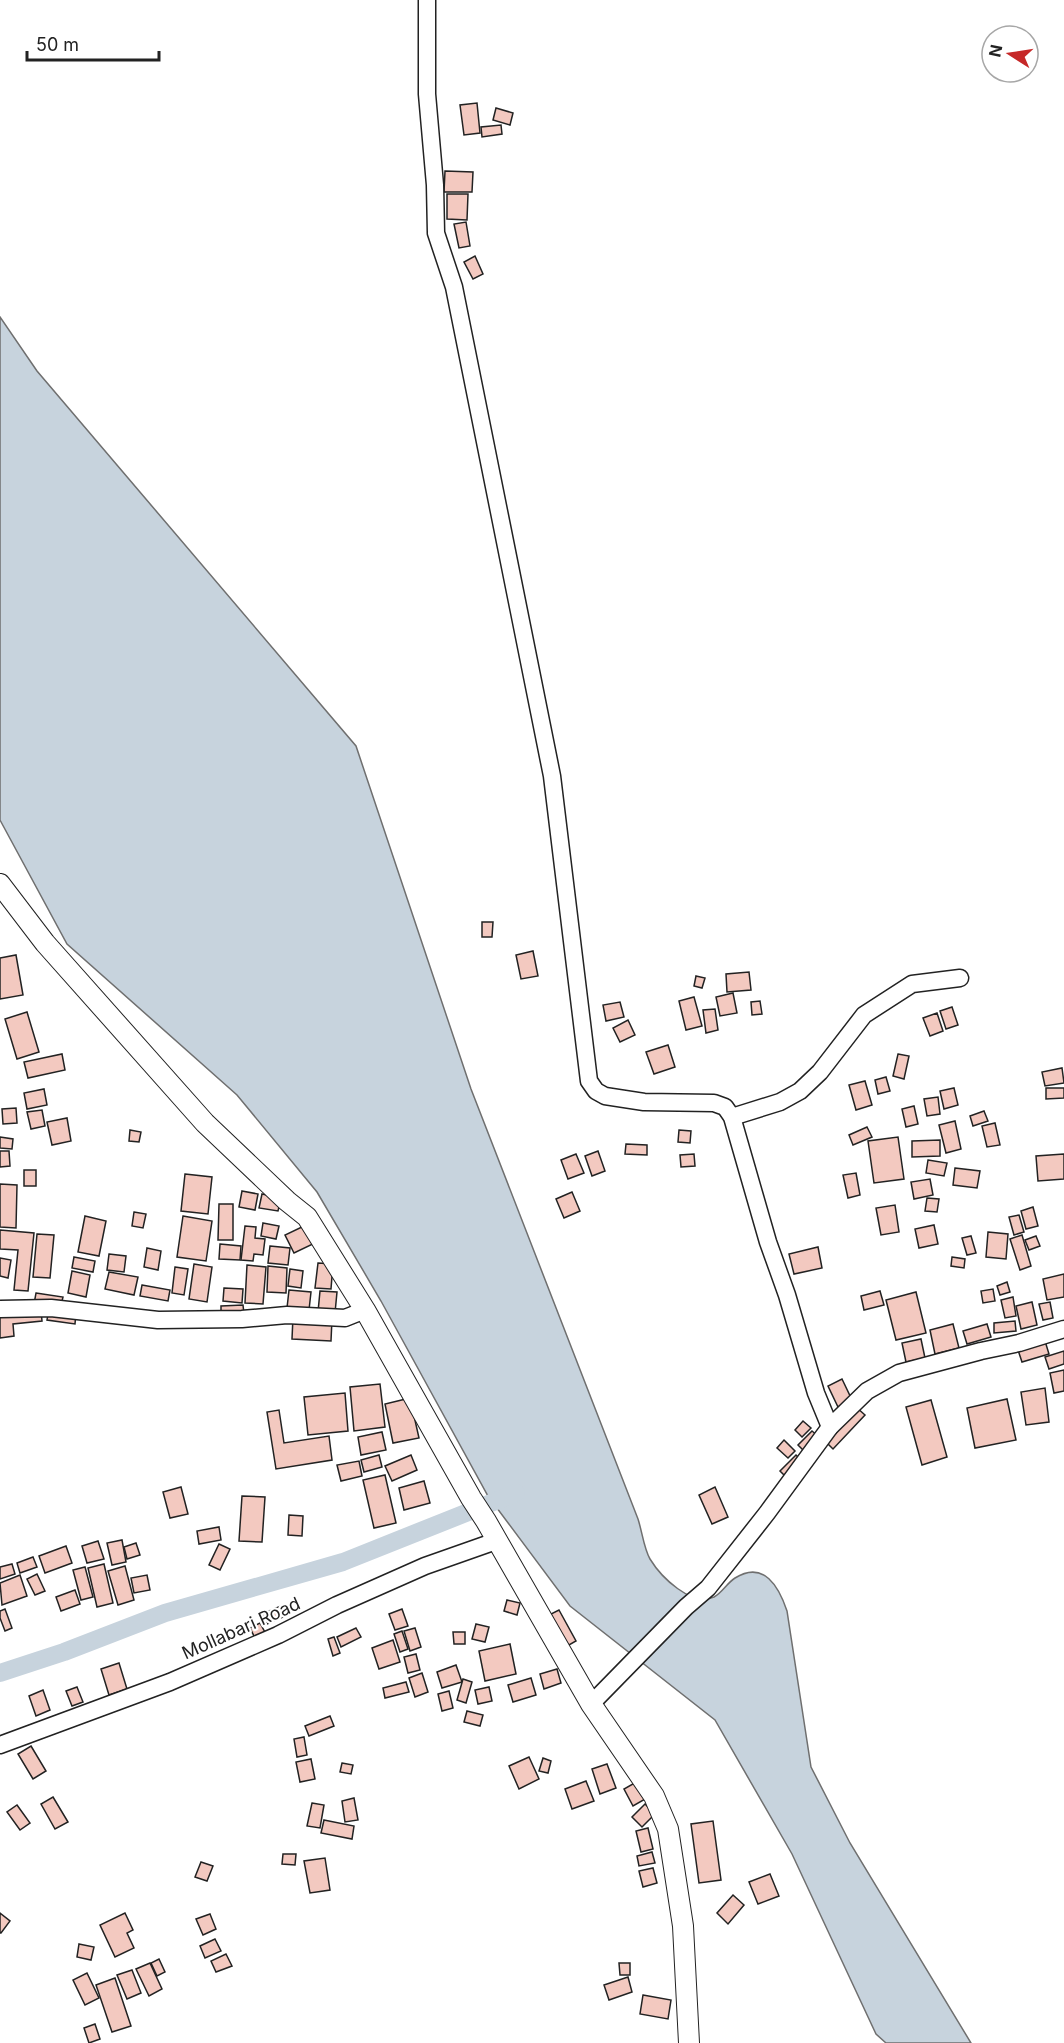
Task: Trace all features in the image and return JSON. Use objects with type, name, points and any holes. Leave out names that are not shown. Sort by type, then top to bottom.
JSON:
[{"type":"street","points":[[427,0],[427,94],[435,185],[436,233],[454,287],[552,776],[589,1081],[596,1091],[606,1096],[644,1102],[714,1104],[725,1107],[732,1117],[765,1232],[787,1294],[816,1393],[830,1427]]},
{"type":"street","points":[[0,884],[45,943],[205,1123],[307,1217],[364,1310],[591,1704],[654,1796],[668,1829],[683,1926],[689,2043]]},
{"type":"street","points":[[732,1117],[780,1102],[800,1091],[820,1072],[864,1015],[912,984],[960,978]]},
{"type":"street","points":[[0,1309],[51,1308],[159,1320],[242,1319],[287,1315],[345,1318],[364,1310]]},
{"type":"street","points":[[591,1704],[708,1588],[830,1427],[867,1391],[899,1373],[1019,1343],[1064,1329]]},
{"type":"street","name":"Mollabari Road","points":[[0,1745],[170,1682],[278,1635],[337,1605],[425,1566],[496,1541]]},
{"type":"shaded area","points":[[0,317],[37,371],[356,746],[471,1089],[638,1519],[648,1555],[669,1582],[696,1598],[714,1597],[732,1580],[745,1573],[762,1574],[775,1585],[787,1611],[811,1767],[850,1843],[971,2043],[886,2043],[876,2034],[792,1854],[715,1720],[570,1606],[488,1496],[381,1301],[317,1192],[237,1095],[67,944],[0,820]]},
{"type":"building","points":[[477,103],[480,133],[464,135],[460,105]]},
{"type":"building","points":[[496,108],[513,113],[510,125],[493,120]]},
{"type":"building","points":[[501,125],[502,134],[482,137],[481,127]]},
{"type":"building","points":[[445,171],[473,172],[472,192],[444,192]]},
{"type":"building","points":[[447,194],[468,194],[467,220],[447,219]]},
{"type":"building","points":[[466,222],[470,246],[459,248],[454,224]]},
{"type":"building","points":[[475,256],[483,274],[473,279],[464,262]]},
{"type":"building","points":[[482,922],[493,922],[492,937],[482,937]]},
{"type":"building","points":[[533,951],[538,976],[521,979],[516,955]]},
{"type":"building","points":[[16,955],[23,995],[0,999],[0,958]]},
{"type":"building","points":[[749,972],[751,990],[727,992],[726,974]]},
{"type":"building","points":[[696,976],[705,978],[702,988],[694,986]]},
{"type":"building","points":[[733,993],[737,1013],[720,1016],[716,997]]},
{"type":"building","points":[[694,997],[702,1026],[686,1030],[679,1001]]},
{"type":"building","points":[[760,1001],[762,1014],[752,1015],[751,1002]]},
{"type":"building","points":[[620,1002],[624,1017],[606,1021],[603,1005]]},
{"type":"building","points":[[952,1007],[958,1025],[946,1029],[940,1011]]},
{"type":"building","points":[[715,1009],[718,1030],[706,1033],[703,1010]]},
{"type":"building","points":[[27,1012],[39,1052],[17,1059],[5,1019]]},
{"type":"building","points":[[937,1013],[943,1031],[930,1036],[923,1018]]},
{"type":"building","points":[[628,1020],[635,1035],[620,1042],[613,1028]]},
{"type":"building","points":[[668,1045],[675,1067],[654,1074],[646,1052]]},
{"type":"building","points":[[62,1054],[65,1070],[28,1078],[24,1062]]},
{"type":"building","points":[[898,1054],[909,1056],[904,1079],[893,1076]]},
{"type":"building","points":[[1062,1068],[1064,1083],[1045,1086],[1042,1072]]},
{"type":"building","points":[[886,1077],[890,1091],[878,1094],[875,1080]]},
{"type":"building","points":[[865,1081],[872,1105],[856,1110],[849,1085]]},
{"type":"building","points":[[954,1088],[958,1105],[944,1109],[940,1091]]},
{"type":"building","points":[[1046,1088],[1064,1088],[1064,1098],[1046,1099]]},
{"type":"building","points":[[44,1089],[47,1105],[27,1109],[24,1093]]},
{"type":"building","points":[[938,1097],[940,1114],[927,1116],[924,1099]]},
{"type":"building","points":[[914,1106],[918,1124],[906,1127],[902,1109]]},
{"type":"building","points":[[16,1108],[17,1123],[3,1124],[2,1109]]},
{"type":"building","points":[[42,1110],[45,1126],[31,1129],[27,1112]]},
{"type":"building","points":[[984,1111],[988,1121],[973,1126],[970,1116]]},
{"type":"building","points":[[67,1118],[71,1141],[52,1145],[47,1122]]},
{"type":"building","points":[[955,1121],[961,1149],[946,1153],[939,1125]]},
{"type":"building","points":[[995,1123],[1000,1145],[987,1147],[982,1126]]},
{"type":"building","points":[[867,1127],[872,1137],[853,1145],[849,1135]]},
{"type":"building","points":[[130,1130],[141,1132],[139,1142],[129,1141]]},
{"type":"building","points":[[679,1130],[691,1131],[690,1143],[678,1142]]},
{"type":"building","points":[[0,1137],[13,1139],[12,1149],[0,1148]]},
{"type":"building","points":[[898,1137],[904,1179],[874,1183],[868,1141]]},
{"type":"building","points":[[940,1140],[940,1156],[912,1157],[912,1141]]},
{"type":"building","points":[[626,1144],[647,1145],[647,1155],[625,1154]]},
{"type":"building","points":[[0,1151],[9,1151],[10,1166],[0,1167]]},
{"type":"building","points":[[598,1151],[605,1171],[592,1176],[585,1156]]},
{"type":"building","points":[[576,1154],[584,1173],[568,1179],[561,1160]]},
{"type":"building","points":[[694,1154],[695,1166],[681,1167],[680,1155]]},
{"type":"building","points":[[1064,1154],[1064,1179],[1038,1181],[1036,1156]]},
{"type":"building","points":[[928,1160],[947,1163],[944,1176],[926,1173]]},
{"type":"building","points":[[955,1168],[980,1171],[977,1188],[953,1185]]},
{"type":"building","points":[[24,1170],[36,1170],[36,1186],[24,1186]]},
{"type":"building","points":[[856,1173],[860,1195],[848,1198],[843,1175]]},
{"type":"building","points":[[185,1174],[212,1177],[208,1214],[181,1211]]},
{"type":"building","points":[[930,1179],[933,1195],[914,1199],[911,1182]]},
{"type":"building","points":[[0,1184],[17,1185],[16,1228],[0,1227]]},
{"type":"building","points":[[242,1191],[258,1194],[255,1210],[239,1207]]},
{"type":"building","points":[[572,1192],[580,1211],[564,1218],[556,1199]]},
{"type":"building","points":[[262,1194],[281,1198],[278,1211],[259,1208]]},
{"type":"building","points":[[927,1198],[939,1199],[937,1212],[925,1211]]},
{"type":"building","points":[[219,1204],[233,1204],[233,1240],[218,1240]]},
{"type":"building","points":[[895,1205],[899,1232],[881,1235],[876,1208]]},
{"type":"building","points":[[1033,1207],[1038,1226],[1026,1229],[1021,1211]]},
{"type":"building","points":[[134,1212],[146,1214],[143,1228],[132,1226]]},
{"type":"building","points":[[1019,1215],[1024,1232],[1014,1235],[1009,1217]]},
{"type":"building","points":[[85,1216],[106,1221],[99,1256],[78,1252]]},
{"type":"building","points":[[183,1216],[212,1221],[206,1261],[177,1257]]},
{"type":"building","points":[[263,1223],[279,1226],[276,1239],[261,1236]]},
{"type":"building","points":[[306,1225],[315,1243],[294,1253],[285,1235]]},
{"type":"building","points":[[934,1225],[938,1244],[919,1248],[915,1229]]},
{"type":"building","points":[[245,1226],[256,1227],[255,1238],[265,1239],[263,1255],[254,1254],[253,1261],[241,1260]]},
{"type":"building","points":[[0,1230],[34,1233],[28,1291],[14,1290],[18,1250],[0,1249]]},
{"type":"building","points":[[988,1232],[1008,1234],[1006,1259],[986,1257]]},
{"type":"building","points":[[37,1234],[54,1235],[50,1278],[33,1277]]},
{"type":"building","points":[[1022,1235],[1031,1266],[1020,1270],[1010,1239]]},
{"type":"building","points":[[971,1236],[976,1253],[967,1255],[962,1238]]},
{"type":"building","points":[[1036,1236],[1040,1246],[1029,1250],[1025,1240]]},
{"type":"building","points":[[220,1244],[241,1246],[240,1260],[219,1259]]},
{"type":"building","points":[[270,1246],[290,1248],[288,1265],[268,1263]]},
{"type":"building","points":[[818,1247],[822,1268],[794,1274],[789,1254]]},
{"type":"building","points":[[147,1248],[161,1251],[158,1270],[144,1267]]},
{"type":"building","points":[[109,1254],[126,1256],[124,1272],[107,1270]]},
{"type":"building","points":[[74,1257],[95,1261],[93,1272],[72,1268]]},
{"type":"building","points":[[952,1257],[965,1259],[964,1268],[951,1266]]},
{"type":"building","points":[[0,1258],[11,1260],[8,1278],[0,1276]]},
{"type":"building","points":[[318,1263],[333,1264],[331,1289],[315,1288]]},
{"type":"building","points":[[194,1264],[212,1267],[207,1302],[189,1299]]},
{"type":"building","points":[[247,1265],[266,1267],[263,1304],[245,1303]]},
{"type":"building","points":[[268,1266],[287,1268],[286,1293],[267,1292]]},
{"type":"building","points":[[175,1267],[188,1269],[184,1295],[172,1293]]},
{"type":"building","points":[[290,1269],[303,1271],[301,1288],[288,1286]]},
{"type":"building","points":[[72,1271],[90,1275],[86,1297],[68,1293]]},
{"type":"building","points":[[109,1272],[138,1277],[134,1295],[105,1289]]},
{"type":"building","points":[[1064,1274],[1064,1297],[1047,1300],[1043,1279]]},
{"type":"building","points":[[1007,1282],[1010,1292],[1000,1295],[997,1286]]},
{"type":"building","points":[[142,1285],[170,1290],[168,1301],[140,1296]]},
{"type":"building","points":[[224,1288],[243,1289],[242,1303],[223,1301]]},
{"type":"building","points":[[993,1289],[995,1301],[983,1303],[981,1291]]},
{"type":"building","points":[[289,1290],[311,1292],[309,1310],[287,1308]]},
{"type":"building","points":[[320,1291],[337,1292],[335,1313],[318,1312]]},
{"type":"building","points":[[880,1291],[884,1305],[864,1310],[861,1296]]},
{"type":"building","points":[[916,1292],[926,1333],[896,1340],[886,1300]]},
{"type":"building","points":[[36,1293],[63,1297],[60,1309],[34,1304]]},
{"type":"building","points":[[1013,1297],[1016,1316],[1005,1318],[1001,1300]]},
{"type":"building","points":[[1032,1302],[1037,1325],[1021,1329],[1016,1306]]},
{"type":"building","points":[[1050,1302],[1053,1318],[1043,1320],[1039,1304]]},
{"type":"building","points":[[243,1305],[244,1314],[221,1315],[221,1306]]},
{"type":"building","points":[[49,1308],[76,1312],[75,1324],[47,1320]]},
{"type":"building","points":[[41,1310],[42,1321],[13,1324],[14,1336],[0,1338],[0,1314]]},
{"type":"building","points":[[293,1317],[332,1319],[331,1341],[292,1339]]},
{"type":"building","points":[[1015,1321],[1016,1331],[994,1333],[994,1323]]},
{"type":"building","points":[[953,1324],[959,1348],[935,1354],[930,1330]]},
{"type":"building","points":[[987,1324],[991,1337],[967,1344],[963,1331]]},
{"type":"building","points":[[921,1339],[925,1358],[906,1362],[902,1343]]},
{"type":"building","points":[[1045,1341],[1049,1354],[1022,1362],[1018,1350]]},
{"type":"building","points":[[1064,1351],[1064,1364],[1049,1369],[1045,1357]]},
{"type":"building","points":[[1064,1370],[1064,1391],[1054,1393],[1050,1373]]},
{"type":"building","points":[[842,1379],[852,1400],[838,1407],[828,1386]]},
{"type":"building","points":[[380,1384],[385,1427],[354,1431],[350,1387]]},
{"type":"building","points":[[1045,1388],[1049,1422],[1026,1425],[1021,1392]]},
{"type":"building","points":[[345,1393],[348,1431],[308,1435],[304,1397]]},
{"type":"building","points":[[410,1398],[419,1438],[393,1443],[385,1404]]},
{"type":"building","points":[[1007,1399],[1016,1440],[975,1448],[967,1408]]},
{"type":"building","points":[[931,1400],[947,1457],[922,1465],[906,1407]]},
{"type":"building","points":[[856,1407],[865,1415],[833,1449],[824,1440]]},
{"type":"building","points":[[279,1410],[284,1443],[329,1436],[332,1460],[276,1469],[267,1412]]},
{"type":"building","points":[[803,1421],[811,1428],[802,1437],[795,1430]]},
{"type":"building","points":[[812,1431],[819,1437],[805,1452],[798,1445]]},
{"type":"building","points":[[382,1432],[386,1450],[361,1455],[358,1437]]},
{"type":"building","points":[[784,1440],[795,1451],[788,1458],[777,1448]]},
{"type":"building","points":[[379,1455],[382,1467],[364,1472],[361,1460]]},
{"type":"building","points":[[411,1455],[417,1470],[392,1481],[385,1466]]},
{"type":"building","points":[[796,1455],[802,1461],[786,1477],[780,1471]]},
{"type":"building","points":[[359,1461],[362,1476],[341,1481],[337,1465]]},
{"type":"building","points":[[385,1475],[396,1523],[374,1528],[363,1480]]},
{"type":"building","points":[[424,1481],[430,1503],[404,1510],[399,1488]]},
{"type":"building","points":[[181,1487],[188,1514],[170,1518],[163,1492]]},
{"type":"building","points":[[715,1487],[728,1517],[712,1524],[699,1495]]},
{"type":"building","points":[[242,1496],[265,1497],[262,1542],[239,1541]]},
{"type":"building","points":[[289,1515],[303,1516],[302,1536],[288,1535]]},
{"type":"building","points":[[219,1527],[221,1540],[199,1544],[197,1531]]},
{"type":"building","points":[[122,1540],[126,1562],[112,1565],[107,1543]]},
{"type":"building","points":[[98,1541],[104,1559],[87,1563],[82,1546]]},
{"type":"building","points":[[136,1543],[140,1555],[127,1559],[124,1547]]},
{"type":"building","points":[[219,1544],[230,1549],[220,1570],[209,1565]]},
{"type":"building","points":[[66,1546],[72,1563],[45,1573],[39,1556]]},
{"type":"building","points":[[33,1557],[37,1567],[20,1573],[17,1563]]},
{"type":"building","points":[[12,1564],[15,1574],[0,1579],[0,1567]]},
{"type":"building","points":[[104,1564],[113,1603],[97,1607],[88,1568]]},
{"type":"building","points":[[125,1566],[134,1600],[118,1605],[108,1571]]},
{"type":"building","points":[[85,1567],[93,1597],[81,1600],[73,1570]]},
{"type":"building","points":[[37,1574],[45,1591],[35,1595],[27,1579]]},
{"type":"building","points":[[20,1575],[27,1596],[2,1605],[0,1583]]},
{"type":"building","points":[[147,1575],[150,1590],[134,1593],[131,1578]]},
{"type":"building","points":[[75,1590],[80,1604],[61,1611],[56,1597]]},
{"type":"building","points":[[507,1600],[520,1603],[517,1615],[504,1611]]},
{"type":"building","points":[[281,1606],[285,1616],[267,1624],[262,1614]]},
{"type":"building","points":[[5,1609],[12,1628],[5,1631],[0,1611]]},
{"type":"building","points":[[402,1609],[408,1626],[395,1630],[389,1614]]},
{"type":"building","points":[[559,1610],[576,1641],[562,1649],[545,1617]]},
{"type":"building","points":[[260,1623],[267,1636],[257,1642],[250,1628]]},
{"type":"building","points":[[476,1624],[489,1627],[485,1642],[472,1639]]},
{"type":"building","points":[[356,1628],[361,1637],[341,1647],[337,1637]]},
{"type":"building","points":[[415,1628],[421,1647],[410,1651],[404,1631]]},
{"type":"building","points":[[402,1631],[408,1649],[400,1652],[394,1634]]},
{"type":"building","points":[[453,1632],[465,1632],[465,1644],[454,1644]]},
{"type":"building","points":[[334,1637],[340,1653],[333,1656],[328,1639]]},
{"type":"building","points":[[393,1640],[400,1662],[379,1669],[372,1648]]},
{"type":"building","points":[[510,1644],[516,1674],[485,1681],[479,1651]]},
{"type":"building","points":[[416,1654],[420,1670],[408,1673],[404,1657]]},
{"type":"building","points":[[119,1663],[127,1689],[109,1695],[101,1669]]},
{"type":"building","points":[[456,1665],[462,1682],[442,1688],[437,1672]]},
{"type":"building","points":[[557,1669],[561,1683],[544,1689],[540,1674]]},
{"type":"building","points":[[422,1673],[428,1692],[415,1697],[409,1678]]},
{"type":"building","points":[[531,1678],[536,1695],[513,1702],[508,1685]]},
{"type":"building","points":[[463,1679],[472,1682],[466,1703],[457,1700]]},
{"type":"building","points":[[406,1682],[409,1692],[385,1698],[383,1688]]},
{"type":"building","points":[[77,1687],[83,1702],[72,1706],[66,1691]]},
{"type":"building","points":[[489,1687],[492,1701],[478,1704],[475,1690]]},
{"type":"building","points":[[43,1690],[50,1710],[36,1716],[29,1696]]},
{"type":"building","points":[[449,1691],[453,1708],[442,1711],[438,1694]]},
{"type":"building","points":[[467,1711],[483,1715],[480,1726],[464,1722]]},
{"type":"building","points":[[330,1716],[334,1726],[309,1736],[305,1726]]},
{"type":"building","points":[[304,1737],[307,1755],[297,1757],[294,1739]]},
{"type":"building","points":[[31,1746],[46,1771],[33,1779],[18,1754]]},
{"type":"building","points":[[529,1757],[539,1779],[519,1789],[509,1766]]},
{"type":"building","points":[[543,1758],[551,1761],[548,1773],[539,1771]]},
{"type":"building","points":[[311,1759],[315,1779],[300,1782],[296,1762]]},
{"type":"building","points":[[342,1763],[353,1765],[351,1774],[340,1772]]},
{"type":"building","points":[[607,1764],[616,1788],[600,1794],[592,1769]]},
{"type":"building","points":[[586,1781],[594,1801],[572,1809],[565,1789]]},
{"type":"building","points":[[638,1781],[647,1798],[633,1806],[624,1789]]},
{"type":"building","points":[[53,1797],[68,1822],[55,1829],[41,1804]]},
{"type":"building","points":[[354,1798],[358,1820],[345,1822],[342,1801]]},
{"type":"building","points":[[312,1803],[324,1805],[320,1828],[307,1826]]},
{"type":"building","points":[[645,1804],[655,1814],[642,1827],[632,1817]]},
{"type":"building","points":[[17,1805],[30,1823],[20,1830],[7,1812]]},
{"type":"building","points":[[324,1820],[354,1826],[352,1839],[321,1833]]},
{"type":"building","points":[[713,1821],[721,1880],[699,1883],[691,1824]]},
{"type":"building","points":[[648,1828],[653,1849],[641,1852],[636,1831]]},
{"type":"building","points":[[652,1852],[655,1863],[639,1866],[637,1856]]},
{"type":"building","points":[[283,1854],[296,1854],[295,1865],[282,1864]]},
{"type":"building","points":[[325,1858],[330,1890],[310,1893],[304,1861]]},
{"type":"building","points":[[201,1862],[213,1866],[207,1881],[195,1877]]},
{"type":"building","points":[[653,1868],[657,1883],[643,1887],[639,1871]]},
{"type":"building","points":[[770,1874],[779,1896],[758,1904],[749,1882]]},
{"type":"building","points":[[733,1895],[744,1905],[728,1924],[717,1913]]},
{"type":"building","points":[[0,1913],[10,1921],[1,1933],[0,1933]]},
{"type":"building","points":[[125,1913],[133,1930],[127,1933],[134,1948],[115,1957],[100,1925]]},
{"type":"building","points":[[210,1914],[216,1929],[203,1935],[196,1919]]},
{"type":"building","points":[[215,1939],[221,1951],[205,1958],[200,1946]]},
{"type":"building","points":[[79,1944],[94,1947],[91,1960],[77,1957]]},
{"type":"building","points":[[226,1954],[232,1966],[216,1972],[211,1961]]},
{"type":"building","points":[[159,1959],[165,1972],[157,1976],[151,1963]]},
{"type":"building","points":[[150,1963],[162,1989],[149,1996],[136,1969]]},
{"type":"building","points":[[619,1963],[630,1963],[630,1975],[620,1975]]},
{"type":"building","points":[[132,1970],[141,1993],[127,1999],[117,1975]]},
{"type":"building","points":[[87,1973],[99,1998],[85,2005],[73,1980]]},
{"type":"building","points":[[628,1977],[632,1992],[609,2000],[604,1985]]},
{"type":"building","points":[[115,1978],[131,2026],[112,2032],[96,1985]]},
{"type":"building","points":[[643,1995],[671,2000],[668,2019],[640,2014]]},
{"type":"building","points":[[95,2024],[100,2039],[89,2043],[84,2028]]},
{"type":"waterway","points":[[0,1673],[64,1652],[165,1613],[343,1562],[516,1493]]}]
